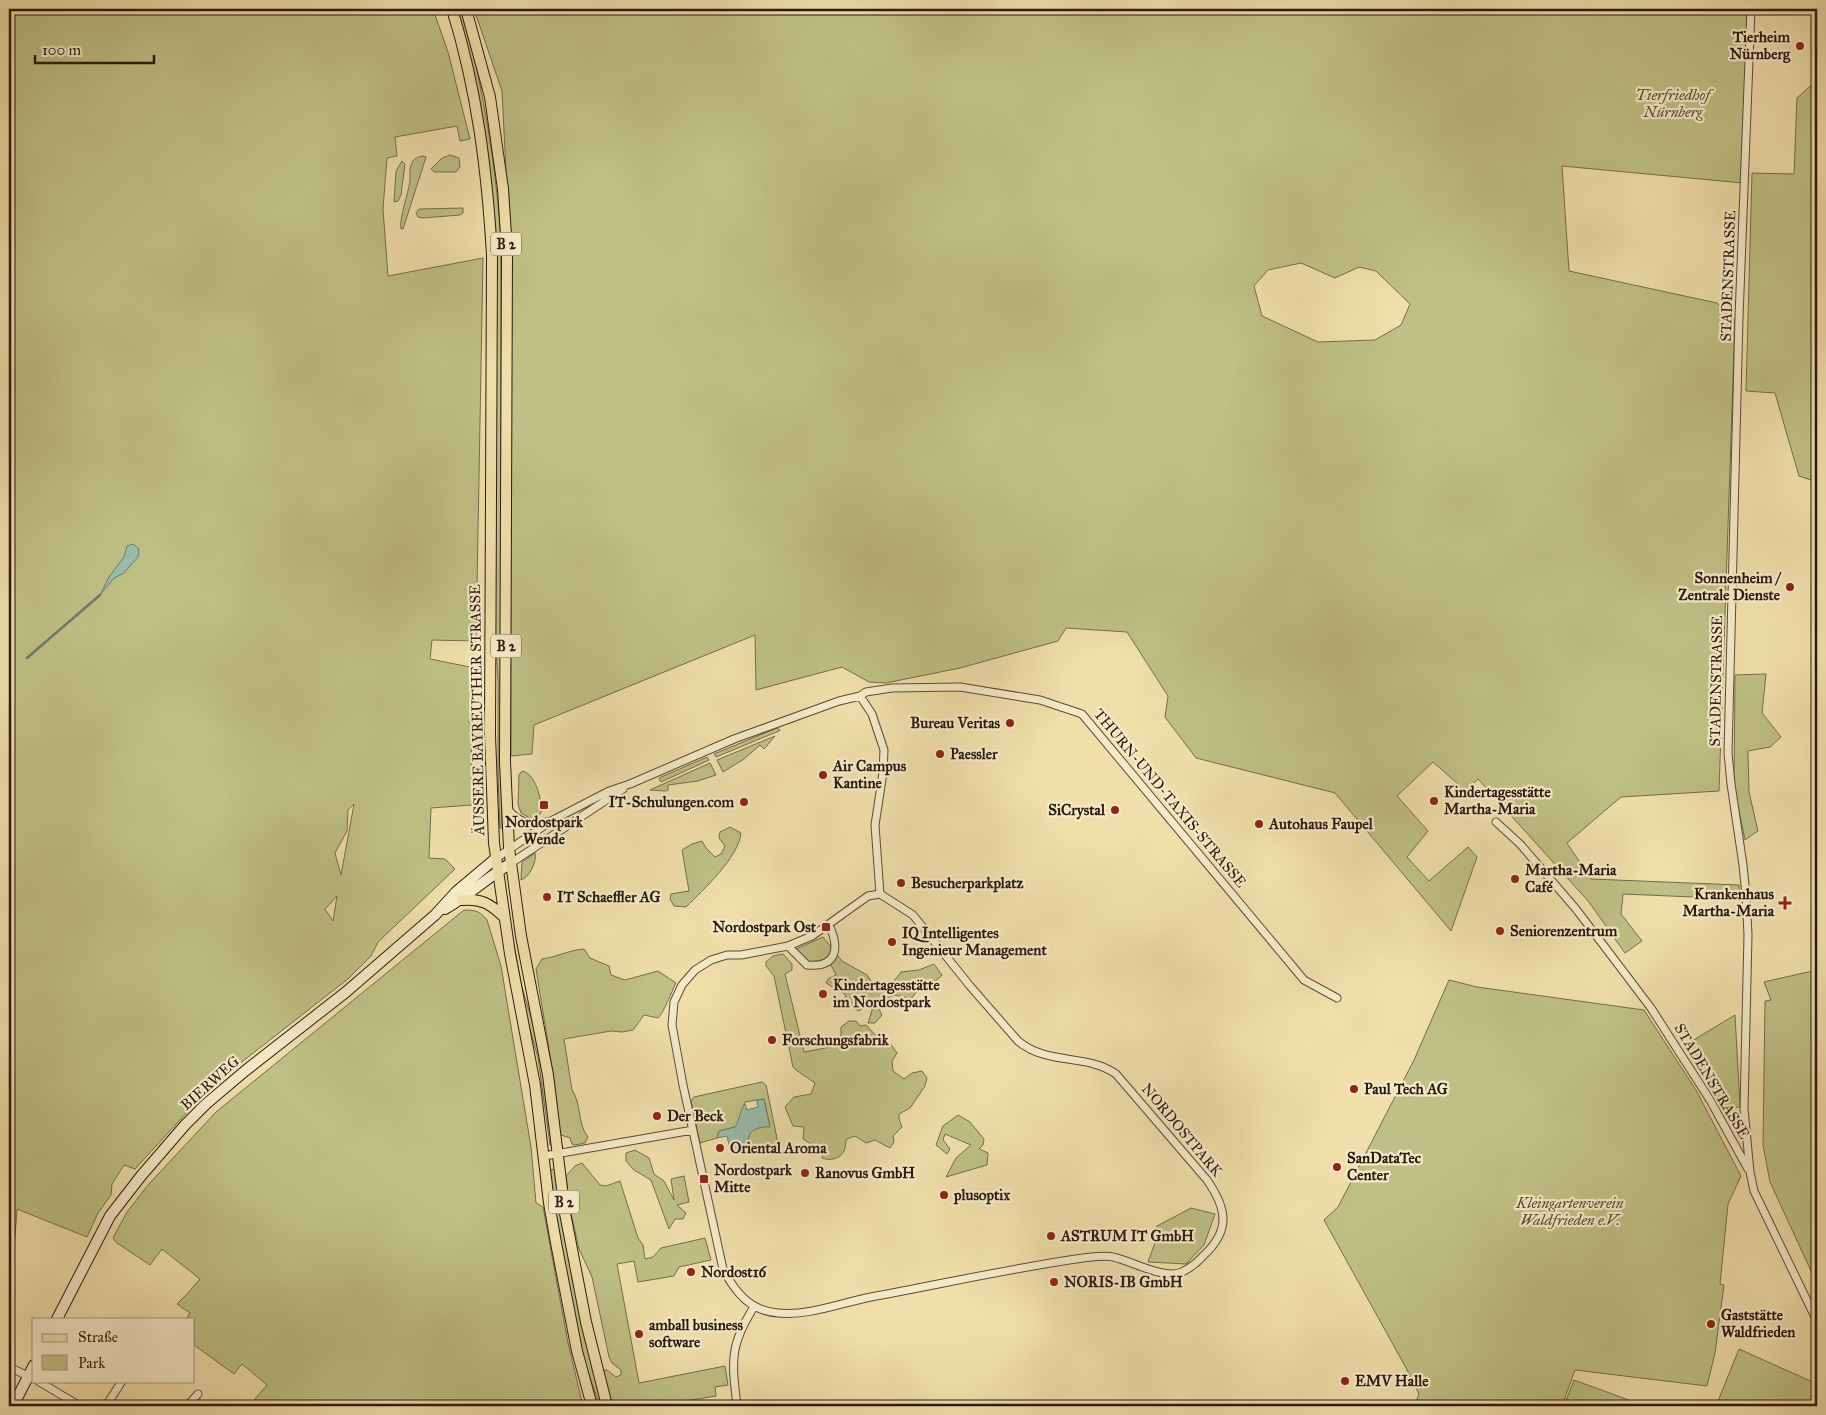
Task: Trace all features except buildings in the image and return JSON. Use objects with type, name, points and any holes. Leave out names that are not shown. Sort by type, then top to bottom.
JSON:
[{"type":"main road","name":"ÄUSSERE BAYREUTHER STRASSE","points":[[452,9],[461,38],[478,113],[488,189],[492,255],[490,755],[495,859],[503,916],[533,1070],[556,1243],[577,1351],[592,1406]]},
{"type":"main road","name":"ÄUSSERE BAYREUTHER STRASSE","points":[[466,9],[490,97],[502,189],[507,251],[505,483],[506,808],[509,848],[521,936],[547,1069],[565,1213],[596,1366],[607,1406]]},
{"type":"main road","name":"BIERWEG","points":[[58,1318],[110,1216],[180,1130],[232,1081],[346,992],[495,859]]},
{"type":"main road","name":"BIERWEG","points":[[435,914],[462,900],[511,863]]},
{"type":"main road","points":[[462,900],[475,899],[485,902],[503,916]]},
{"type":"main road","points":[[13,1406],[31,1378]]},
{"type":"street","name":"STADENSTRASSE","points":[[1751,9],[1739,317],[1728,753],[1743,865],[1748,935],[1744,1108],[1750,1172],[1754,1191],[1817,1321]]},
{"type":"street","name":"THURN-UND-TAXIS-STRASSE","points":[[509,848],[587,801],[734,739],[839,701],[860,696],[866,692],[892,688],[960,687],[1040,700],[1082,714],[1304,980],[1337,998]]},
{"type":"street","points":[[860,696],[872,714],[884,750],[883,773],[874,825],[880,894]]},
{"type":"street","name":"THURN-UND-TAXIS-STRASSE","points":[[511,863],[630,784]]},
{"type":"street","points":[[506,808],[511,814],[526,823],[551,821]]},
{"type":"street","name":"STADENSTRASSE","points":[[1496,822],[1520,844],[1576,909],[1651,1008],[1710,1100],[1750,1172]]},
{"type":"street","name":"BIERWEG","points":[[495,859],[509,848]]},
{"type":"street","name":"NORDOSTPARK","points":[[880,894],[912,915],[1011,1034],[1027,1049],[1044,1056],[1101,1065],[1116,1074],[1208,1180],[1218,1196],[1222,1210],[1222,1227],[1219,1237],[1208,1252],[1193,1266],[1181,1273],[1169,1275],[1112,1256],[1085,1258],[973,1277],[820,1309],[779,1314],[754,1307],[732,1285],[723,1268],[693,1130],[672,1017],[674,1002],[682,985],[695,970],[711,960],[788,946],[812,936],[829,925],[868,896],[880,894]]},
{"type":"street","points":[[788,946],[807,965],[819,966],[829,961],[835,952],[836,939],[829,925]]},
{"type":"street","points":[[544,1156],[693,1130]]},
{"type":"street","points":[[737,1406],[733,1373],[734,1349],[742,1326],[754,1307]]},
{"type":"street","points":[[9,1367],[31,1378]]},
{"type":"street","points":[[40,1382],[80,1406]]},
{"type":"street","points":[[106,1406],[121,1382]]},
{"type":"street","points":[[187,1406],[198,1394]]},
{"type":"green space","points":[[9,9],[433,9],[448,52],[470,139],[460,141],[457,126],[395,137],[397,156],[387,158],[383,209],[388,276],[483,258],[476,641],[432,640],[430,659],[470,667],[471,720],[468,722],[471,722],[472,805],[431,808],[429,858],[445,859],[455,869],[378,942],[371,956],[349,978],[229,1072],[188,1111],[135,1169],[124,1165],[112,1184],[111,1195],[98,1213],[87,1237],[17,1209],[12,1278],[9,1277]],"holes":[[[354,804],[341,875],[335,853],[347,831],[348,810]],[[337,896],[333,921],[325,909]]]},
{"type":"green space","points":[[456,9],[461,9],[465,21],[478,75],[496,185],[501,241],[502,828],[500,828],[498,775],[498,680],[494,615],[496,238],[488,156],[481,111],[475,79]]},
{"type":"green space","name":"Tierfriedhof Nürnberg","points":[[474,9],[1747,9],[1743,183],[1562,166],[1569,271],[1717,303],[1735,320],[1719,791],[1621,797],[1567,843],[1591,879],[1739,885],[1740,899],[1623,894],[1621,914],[1642,941],[1625,953],[1589,902],[1478,779],[1460,798],[1458,784],[1433,762],[1397,796],[1428,831],[1407,857],[1429,881],[1468,847],[1477,857],[1451,931],[1335,793],[1196,758],[1165,717],[1168,696],[1127,632],[1066,628],[1058,641],[960,668],[886,683],[869,682],[842,667],[756,690],[755,635],[534,725],[532,754],[511,756],[510,252],[502,91]],"holes":[[[1301,263],[1335,278],[1359,267],[1376,271],[1410,304],[1401,325],[1375,340],[1318,342],[1262,316],[1254,286],[1268,270]]]},
{"type":"green space","points":[[1817,80],[1817,482],[1799,476],[1775,393],[1746,391],[1752,173],[1794,174],[1797,98]]},
{"type":"green space","points":[[450,155],[459,158],[460,167],[456,172],[434,172],[431,169],[442,158]]},
{"type":"green space","points":[[423,156],[426,157],[403,229],[401,229],[402,213],[410,181],[411,166],[415,159]]},
{"type":"green space","points":[[402,161],[405,164],[401,195],[398,201],[394,202],[396,171]]},
{"type":"green space","points":[[463,208],[463,213],[460,215],[423,218],[418,217],[416,213],[419,209]]},
{"type":"green space","points":[[1766,674],[1762,713],[1781,737],[1770,747],[1748,751],[1749,792],[1758,831],[1745,840],[1734,786],[1735,675]]},
{"type":"green space","points":[[777,728],[779,731],[716,757],[714,754]]},
{"type":"green space","points":[[775,736],[764,749],[760,745],[744,759],[723,772],[717,760]]},
{"type":"green space","points":[[707,757],[709,760],[661,782],[659,778]]},
{"type":"green space","points":[[710,763],[716,775],[698,781],[668,785],[668,790],[666,791],[650,790]]},
{"type":"green space","points":[[522,771],[531,777],[537,788],[542,811],[538,817],[530,818],[521,813],[518,804],[519,775]]},
{"type":"green space","points":[[730,827],[741,833],[739,842],[727,862],[686,907],[674,906],[670,899],[671,894],[689,891],[682,850],[702,841],[715,857],[721,854],[725,846],[719,838],[720,832]]},
{"type":"green space","points":[[535,853],[532,868],[527,876],[521,880],[522,862]]},
{"type":"green space","points":[[464,910],[471,910],[482,915],[487,920],[501,966],[531,1147],[536,1203],[543,1207],[568,1343],[583,1406],[249,1406],[267,1385],[242,1364],[234,1374],[195,1346],[195,1318],[187,1318],[190,1313],[177,1304],[200,1279],[162,1249],[150,1265],[117,1243],[113,1238],[127,1212],[148,1185],[216,1112]]},
{"type":"green space","points":[[512,934],[522,987],[538,1041],[552,1147],[550,1145],[538,1058],[527,1019]]},
{"type":"green space","points":[[823,937],[842,961],[867,975],[875,987],[888,989],[901,972],[919,970],[934,964],[942,975],[936,981],[924,982],[911,999],[895,995],[882,1000],[879,1009],[882,1015],[875,1023],[868,1023],[873,1007],[866,1005],[859,1011],[847,1005],[845,994],[826,983],[828,979],[836,975],[831,965],[811,962],[794,950]]},
{"type":"green space","points":[[584,949],[590,958],[609,966],[611,975],[625,980],[658,971],[676,983],[658,1018],[644,1015],[633,1030],[611,1031],[564,1039],[572,1090],[577,1101],[582,1126],[588,1137],[585,1143],[575,1145],[572,1144],[570,1138],[561,1135],[560,1132],[554,1080],[536,969],[542,959]]},
{"type":"green space","points":[[783,954],[792,964],[792,970],[785,974],[804,1052],[841,1045],[841,1027],[849,1021],[856,1021],[860,1026],[866,1025],[879,1039],[890,1043],[897,1053],[892,1061],[893,1071],[904,1079],[912,1073],[922,1071],[927,1078],[925,1086],[910,1108],[899,1114],[902,1127],[893,1136],[894,1142],[890,1148],[875,1140],[866,1143],[855,1136],[847,1139],[844,1151],[840,1156],[834,1159],[825,1159],[822,1158],[823,1151],[803,1139],[804,1127],[793,1126],[785,1107],[794,1097],[811,1094],[815,1083],[793,1067],[774,976],[766,966],[766,962],[773,956]]},
{"type":"green space","points":[[1817,970],[1817,1284],[1770,1182],[1763,1145],[1765,1001],[1771,1000],[1764,982]]},
{"type":"green space","name":"Kleingartenverein Waldfrieden e.V.","points":[[1449,980],[1477,987],[1644,1010],[1696,1090],[1741,1176],[1728,1204],[1720,1284],[1724,1285],[1715,1353],[1707,1386],[1575,1370],[1562,1406],[1414,1406],[1419,1394],[1324,1220],[1338,1207],[1414,1060]]},
{"type":"green space","points":[[1735,1015],[1740,1106],[1724,1113],[1687,1044]]},
{"type":"green space","points":[[762,1082],[766,1085],[778,1143],[775,1147],[757,1151],[749,1148],[749,1134],[760,1127],[770,1126],[764,1099],[745,1102],[740,1120],[735,1127],[719,1131],[717,1138],[700,1143],[691,1101],[694,1097]]},
{"type":"green space","points":[[958,1115],[970,1122],[984,1139],[983,1145],[979,1149],[988,1153],[987,1165],[946,1177],[956,1158],[971,1145],[945,1134],[943,1140],[950,1149],[947,1154],[936,1145],[943,1126]]},
{"type":"green space","points":[[635,1150],[649,1158],[654,1174],[664,1181],[674,1200],[671,1179],[684,1176],[689,1202],[677,1205],[686,1213],[683,1219],[675,1219],[669,1229],[651,1180],[634,1170],[626,1161],[626,1153]]},
{"type":"green space","points":[[582,1163],[600,1185],[606,1186],[620,1181],[638,1238],[643,1245],[645,1259],[653,1257],[661,1248],[705,1238],[711,1260],[679,1267],[674,1276],[638,1282],[634,1261],[617,1264],[639,1383],[725,1366],[728,1385],[715,1387],[716,1396],[656,1406],[611,1406],[602,1373],[603,1370],[607,1370],[616,1377],[621,1375],[621,1370],[612,1363],[609,1357],[592,1277],[579,1249],[569,1204],[566,1176],[575,1166]]},
{"type":"green space","points":[[554,1169],[603,1406],[600,1406],[584,1361],[559,1242],[550,1173]]},
{"type":"green space","points":[[1191,1208],[1215,1214],[1204,1245],[1186,1264],[1148,1262],[1156,1240],[1157,1226]]},
{"type":"green space","points":[[1739,1349],[1817,1384],[1817,1406],[1716,1406]]},
{"type":"green space","points":[[1574,1380],[1645,1406],[1564,1406]]},
{"type":"shaded area","points":[[133,544],[139,549],[138,557],[124,573],[114,578],[100,595],[109,577],[124,557],[127,546]]},
{"type":"shaded area","points":[[764,1099],[770,1127],[753,1131],[748,1142],[749,1148],[731,1153],[727,1136],[717,1138],[719,1131],[735,1127],[745,1104],[747,1110],[758,1107],[757,1100]]},
{"type":"waterway","points":[[27,658],[100,595]]},
{"type":"waterway","points":[[9,665],[13,663]]},
{"type":"place","name":"Tierheim Nürnberg","points":[[1800,46]]},
{"type":"place","name":"Sonnenheim / Zentrale Dienste","points":[[1790,587]]},
{"type":"place","name":"Bureau Veritas","points":[[1010,723]]},
{"type":"place","name":"Paessler","points":[[940,754]]},
{"type":"place","name":"Air Campus Kantine","points":[[823,775]]},
{"type":"place","name":"Kindertagesstätte Martha-Maria","points":[[1434,801]]},
{"type":"place","name":"IT-Schulungen.com","points":[[744,802]]},
{"type":"place","name":"Nordostpark Wende","points":[[544,805]]},
{"type":"place","name":"SiCrystal","points":[[1115,810]]},
{"type":"place","name":"Autohaus Faupel","points":[[1259,824]]},
{"type":"place","name":"Martha-Maria Café","points":[[1515,879]]},
{"type":"place","name":"Besucherparkplatz","points":[[901,883]]},
{"type":"place","name":"IT Schaeffler AG","points":[[547,897]]},
{"type":"place","name":"Krankenhaus Martha-Maria","points":[[1785,903]]},
{"type":"place","name":"Nordostpark Ost","points":[[826,927]]},
{"type":"place","name":"Seniorenzentrum","points":[[1500,931]]},
{"type":"place","name":"IQ Intelligentes Ingenieur Management","points":[[892,942]]},
{"type":"place","name":"Kindertagesstätte im Nordostpark","points":[[823,994]]},
{"type":"place","name":"Forschungsfabrik","points":[[772,1040]]},
{"type":"place","name":"Paul Tech AG","points":[[1354,1089]]},
{"type":"place","name":"Der Beck","points":[[657,1116]]},
{"type":"place","name":"Oriental Aroma","points":[[720,1148]]},
{"type":"place","name":"SanDataTec Center","points":[[1337,1167]]},
{"type":"place","name":"Ranovus GmbH","points":[[805,1173]]},
{"type":"place","name":"Nordostpark Mitte","points":[[704,1179]]},
{"type":"place","name":"plusoptix","points":[[944,1195]]},
{"type":"place","name":"ASTRUM IT GmbH","points":[[1051,1236]]},
{"type":"place","name":"Nordost16","points":[[691,1272]]},
{"type":"place","name":"NORIS-IB GmbH","points":[[1054,1282]]},
{"type":"place","name":"Gaststätte Waldfrieden","points":[[1711,1324]]},
{"type":"place","name":"amball business software","points":[[639,1334]]},
{"type":"place","name":"EMV Halle","points":[[1345,1381]]}]
